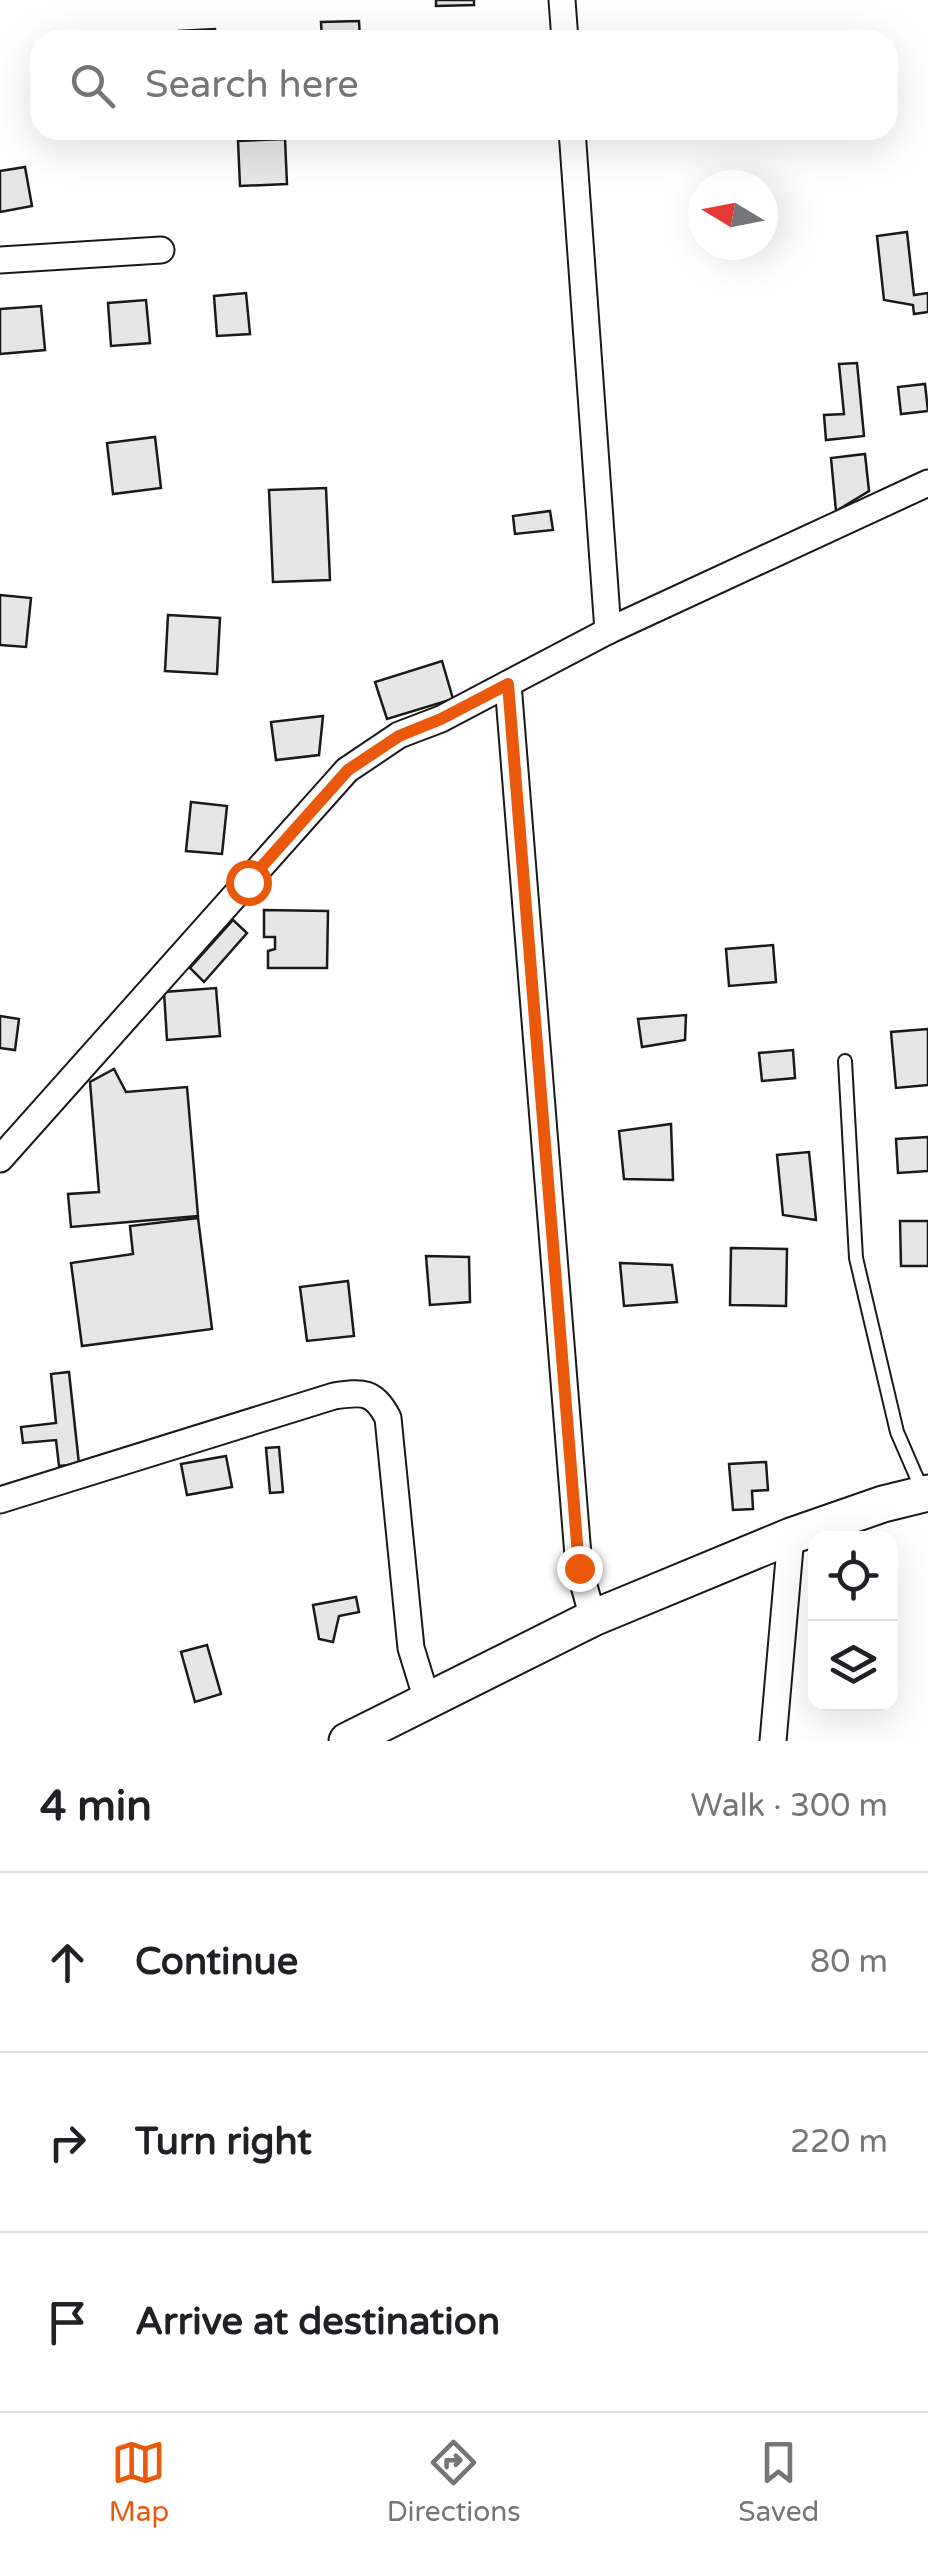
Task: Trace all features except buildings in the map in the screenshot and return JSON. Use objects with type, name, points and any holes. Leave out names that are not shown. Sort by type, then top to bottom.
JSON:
[{"type":"street","points":[[562,0],[564,30]]},
{"type":"street","points":[[573,140],[608,632]]},
{"type":"street","points":[[0,260],[161,250]]},
{"type":"street","points":[[0,1159],[348,770],[399,736],[441,719],[608,632],[928,483]]},
{"type":"street","points":[[508,684],[579,1568],[592,1618]]},
{"type":"street","points":[[0,1500],[334,1396],[360,1392],[380,1402],[388,1418],[411,1648],[427,1700]]},
{"type":"street","points":[[364,1737],[427,1700],[592,1618],[791,1536],[882,1504],[926,1494]]},
{"type":"street","points":[[773,1741],[791,1536]]},
{"type":"lane","points":[[844,1061],[856,1258],[897,1432],[926,1494]]},
{"type":"route","points":[[248,882],[348,770],[399,736],[508,684],[579,1568]]}]
